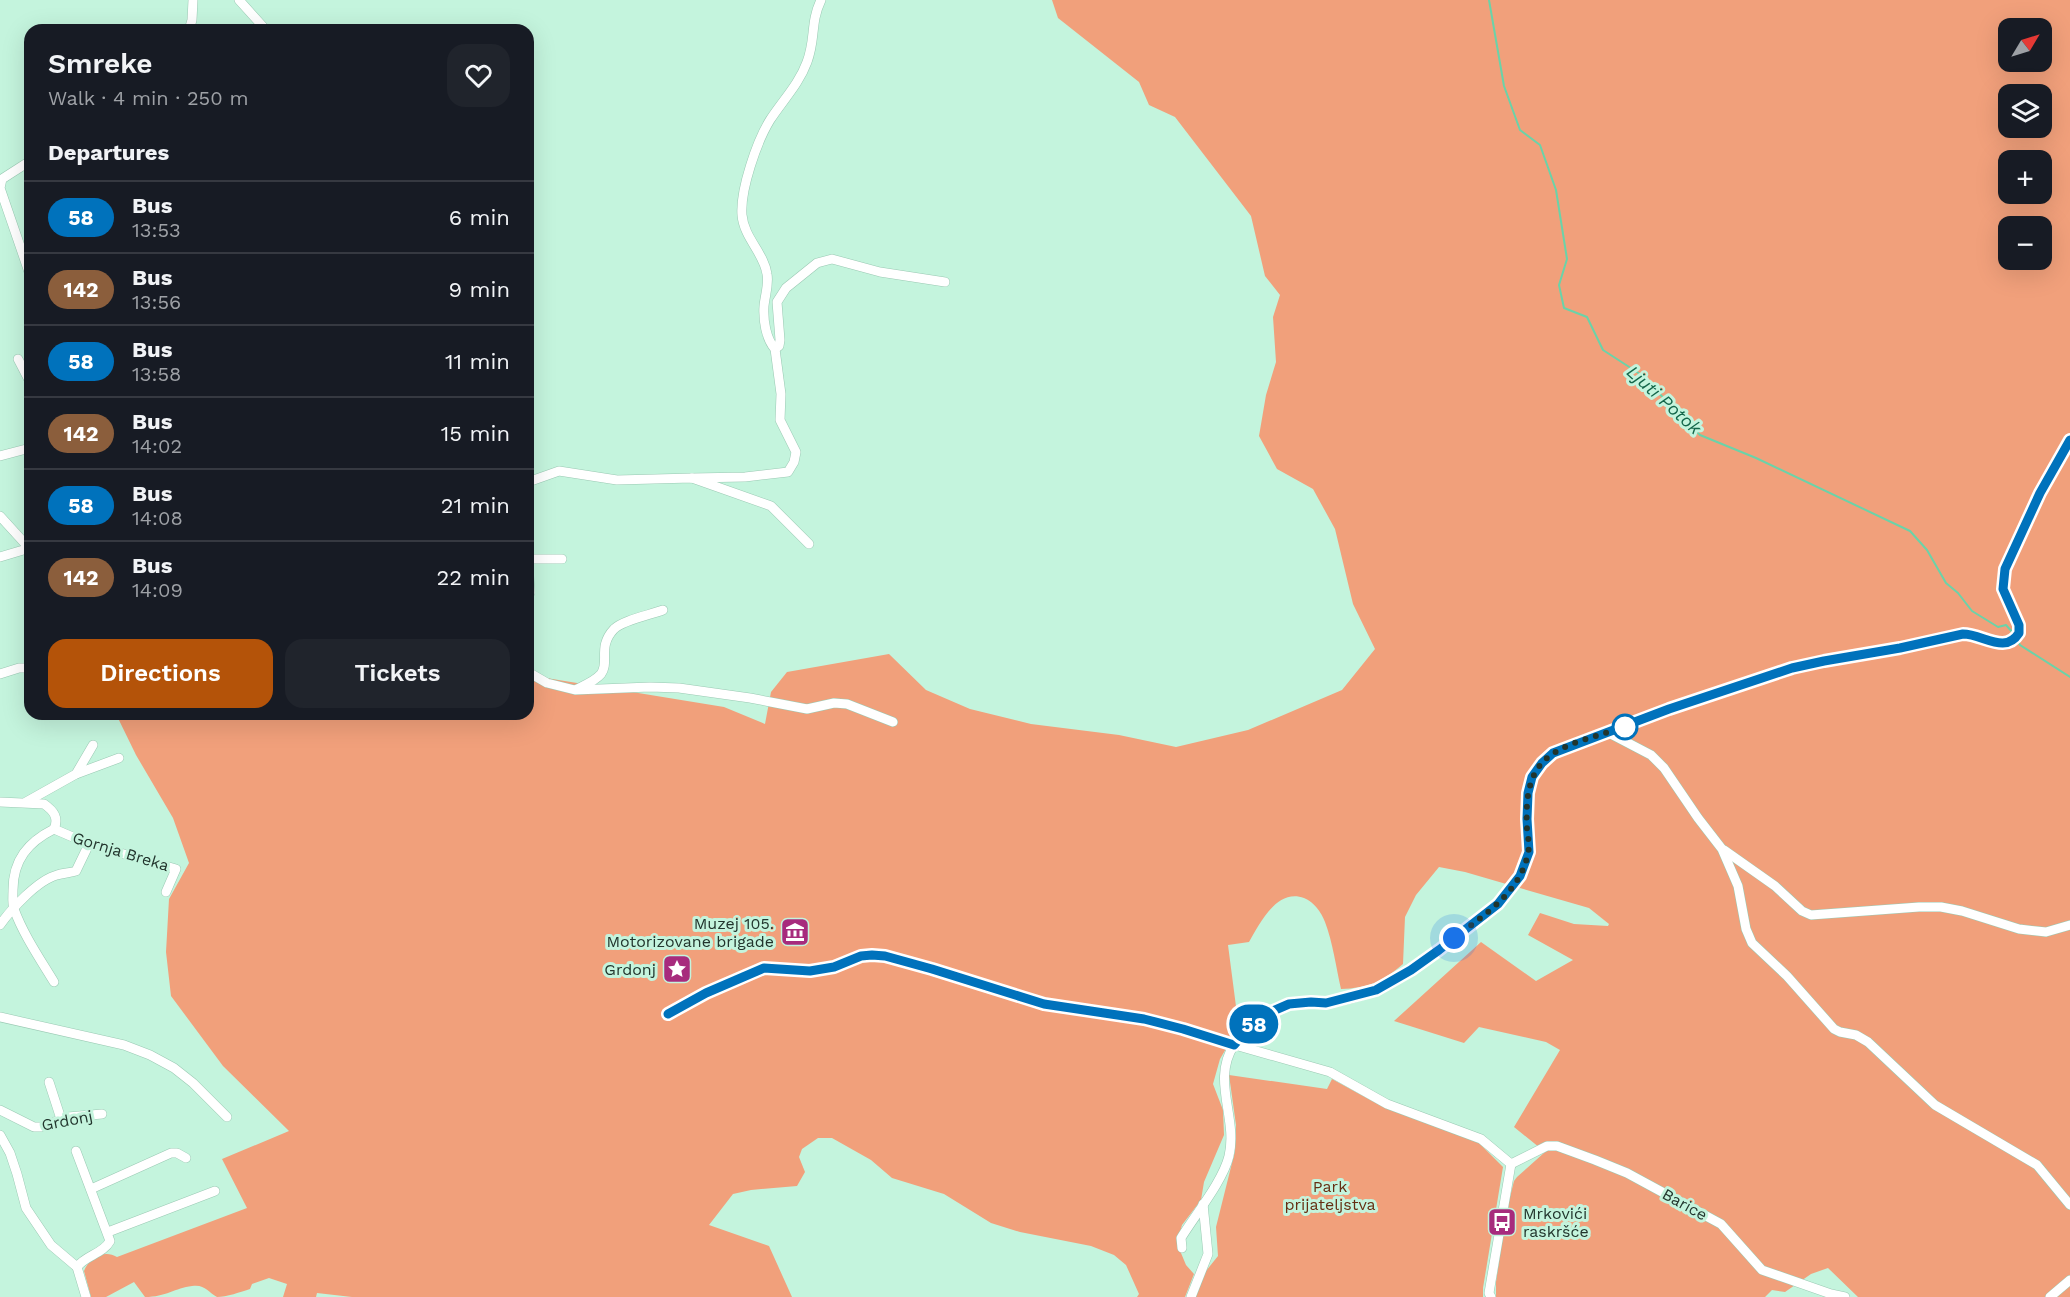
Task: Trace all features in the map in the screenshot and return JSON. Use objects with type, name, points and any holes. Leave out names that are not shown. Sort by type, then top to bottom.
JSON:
[{"type":"street","points":[[191,24],[193,0]]},
{"type":"street","points":[[239,0],[261,24]]},
{"type":"street","points":[[534,480],[559,471],[617,480],[745,477],[788,472],[794,462],[796,452],[780,420],[781,394],[776,349],[766,330],[764,308],[767,272],[747,233],[742,217],[742,202],[759,140],[807,64],[814,42],[814,14],[821,0]]},
{"type":"street","points":[[24,165],[3,179],[0,188],[24,258]]},
{"type":"street","points":[[776,349],[780,340],[777,302],[786,288],[818,263],[831,259],[880,272],[945,282]]},
{"type":"street","points":[[18,359],[24,370]]},
{"type":"street","points":[[1182,1248],[1180,1238],[1203,1204],[1229,1158],[1232,1141],[1223,1077],[1234,1045],[1248,1029],[1266,1014],[1289,1004],[1326,1003],[1376,990],[1411,970],[1498,904],[1520,876],[1529,852],[1528,793],[1532,777],[1553,753],[1744,683],[1824,661],[1963,634],[1971,634],[1998,644],[2008,644],[2016,638],[2019,625],[2003,589],[2005,569],[2040,493],[2070,440]]},
{"type":"street","points":[[0,456],[24,450]]},
{"type":"street","points":[[692,478],[771,506],[809,544]]},
{"type":"street","points":[[0,516],[24,542]]},
{"type":"street","points":[[0,557],[24,550]]},
{"type":"street","points":[[534,559],[562,559]]},
{"type":"street","points":[[575,690],[595,679],[602,672],[605,664],[603,650],[606,640],[615,628],[663,610]]},
{"type":"street","points":[[0,674],[24,668]]},
{"type":"street","points":[[534,675],[547,683],[575,690],[679,688],[807,709],[834,703],[847,704],[893,722]]},
{"type":"street","points":[[1610,733],[1636,746],[1658,761],[1674,782],[1722,849],[1738,886],[1748,938],[1815,1005],[1834,1029],[1856,1035],[1868,1042],[1935,1105],[2037,1164],[2070,1205]]},
{"type":"street","points":[[76,774],[93,745]]},
{"type":"street","name":"Gornja Breka","points":[[26,802],[76,774],[119,758]]},
{"type":"street","name":"Gornja Breka","points":[[0,802],[44,804],[55,813],[57,822],[54,829],[89,844],[176,869],[166,892]]},
{"type":"street","points":[[54,829],[40,836],[24,851],[17,863],[13,878],[13,906],[54,982]]},
{"type":"street","points":[[0,925],[13,906],[56,875],[76,871],[89,844]]},
{"type":"street","points":[[1722,849],[1775,886],[1802,912],[1811,915],[1941,907],[1962,910],[2019,929],[2046,932],[2070,925]]},
{"type":"street","points":[[668,1014],[706,993],[764,968],[810,971],[834,967],[861,956],[885,956],[1044,1004],[1144,1019],[1330,1072],[1388,1104],[1481,1138],[1511,1164],[1501,1212],[1489,1293],[1491,1297]]},
{"type":"street","points":[[0,1017],[124,1045],[150,1055],[174,1068],[193,1083],[227,1117]]},
{"type":"street","points":[[49,1082],[61,1119]]},
{"type":"street","name":"Grdonj","points":[[0,1110],[34,1127],[41,1127],[61,1119],[102,1114]]},
{"type":"street","points":[[0,1135],[10,1153],[26,1208],[51,1245],[77,1267],[86,1297]]},
{"type":"street","name":"Barice","points":[[1511,1164],[1546,1146],[1557,1146],[1605,1164],[1627,1173],[1720,1224],[1762,1270],[1845,1297]]},
{"type":"street","points":[[76,1151],[110,1241],[106,1248],[82,1261],[77,1267]]},
{"type":"street","points":[[91,1189],[171,1153],[177,1153],[186,1158]]},
{"type":"street","points":[[108,1232],[214,1191]]},
{"type":"street","points":[[1191,1297],[1208,1254],[1203,1204]]},
{"type":"street","points":[[2050,1297],[2070,1280]]},
{"type":"green space","points":[[1052,0],[2070,0],[2070,1297],[1858,1297],[1828,1268],[1811,1274],[1785,1292],[1772,1290],[1765,1297],[1496,1297],[1506,1213],[1514,1181],[1545,1152],[1514,1127],[1560,1050],[1546,1042],[1479,1027],[1464,1043],[1394,1021],[1481,942],[1536,981],[1573,960],[1528,935],[1540,913],[1574,924],[1608,926],[1609,924],[1589,908],[1465,872],[1439,867],[1416,895],[1405,917],[1403,964],[1374,983],[1341,989],[1325,922],[1317,908],[1304,898],[1294,896],[1286,898],[1264,917],[1249,942],[1228,945],[1237,1014],[1231,1040],[1220,1059],[1213,1084],[1223,1110],[1224,1135],[1204,1182],[1201,1200],[1182,1225],[1178,1239],[1186,1265],[1194,1274],[1185,1297],[1137,1297],[1139,1294],[1126,1265],[1114,1255],[1091,1246],[1020,1232],[991,1223],[944,1194],[892,1178],[871,1160],[832,1138],[818,1138],[802,1149],[799,1157],[805,1172],[797,1186],[733,1194],[709,1225],[769,1246],[792,1297],[352,1297],[317,1293],[316,1297],[283,1297],[287,1284],[269,1278],[252,1284],[250,1289],[221,1297],[217,1297],[203,1287],[196,1286],[159,1296],[145,1297],[134,1282],[106,1297],[91,1297],[84,1271],[89,1262],[98,1256],[107,1254],[117,1257],[247,1208],[222,1159],[289,1131],[223,1066],[171,996],[166,952],[169,899],[189,863],[173,818],[136,755],[119,720],[534,720],[534,676],[724,707],[765,724],[771,692],[787,672],[889,654],[926,690],[970,709],[1031,724],[1119,735],[1176,747],[1248,730],[1342,690],[1375,649],[1353,604],[1335,529],[1313,489],[1277,469],[1259,436],[1266,395],[1276,362],[1273,317],[1280,295],[1265,276],[1251,216],[1175,117],[1149,105],[1139,82],[1058,18]]},
{"type":"green space","name":"Park prijateljstva","points":[[1229,1075],[1327,1089],[1332,1079],[1385,1108],[1478,1142],[1503,1167],[1483,1297],[1194,1297],[1202,1276],[1218,1256],[1216,1227],[1235,1151],[1236,1125]]},
{"type":"waterway","name":"Ljuti Potok","points":[[1489,0],[1504,86],[1520,130],[1540,145],[1556,190],[1567,259],[1559,285],[1564,308],[1587,317],[1603,350],[1640,374],[1700,435],[1756,458],[1910,531],[1927,550],[1946,583],[1958,593],[1972,611],[1998,627],[2006,625],[2014,634]]},
{"type":"waterway","name":"Ljuti Potok","points":[[2017,639],[2020,645],[2070,677]]},
{"type":"bus line","name":"58","points":[[668,1014],[706,993],[764,968],[810,971],[834,967],[861,956],[872,955],[885,956],[932,969],[1044,1004],[1144,1019],[1234,1045],[1266,1014],[1289,1004],[1326,1003],[1376,990],[1411,970],[1439,950],[1498,904],[1513,886],[1520,876],[1529,852],[1528,793],[1532,777],[1553,753],[1669,709],[1792,668],[1963,634],[1971,634],[1998,644],[2008,644],[2014,640],[2018,636],[2019,625],[2003,589],[2002,580],[2005,569],[2040,493],[2070,440]]},
{"type":"place","name":"Muzej 105. Motorizovane brigade","points":[[795,932]]},
{"type":"place","name":"Grdonj","points":[[677,969]]},
{"type":"place","name":"Mrkovići raskršće","points":[[1502,1222]]},
{"type":"route","points":[[1454,938],[1498,904],[1520,876],[1529,852],[1528,793],[1532,777],[1542,763],[1553,753],[1629,725],[1625,727]]}]
